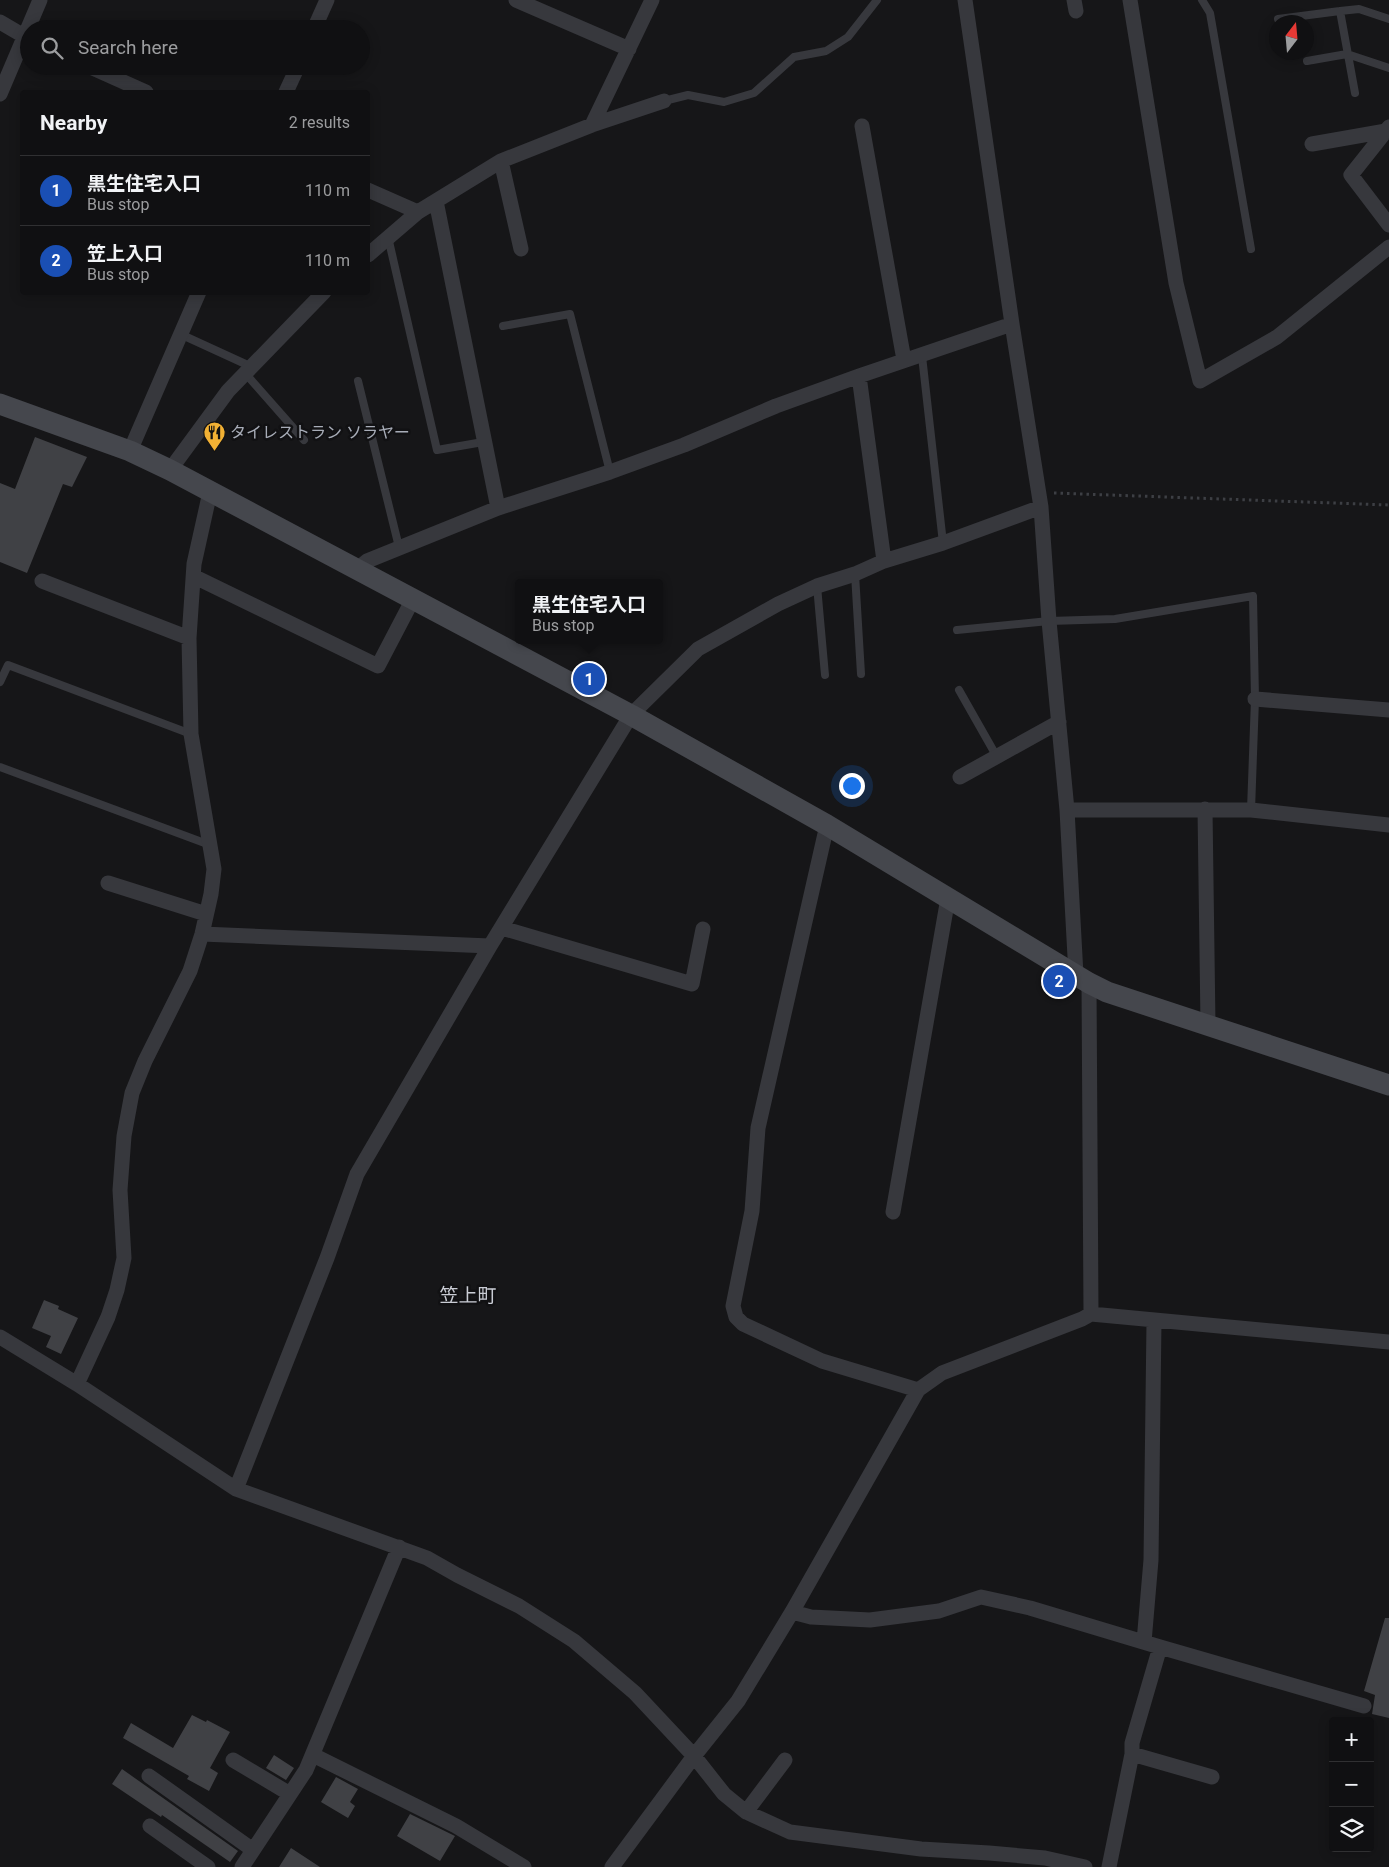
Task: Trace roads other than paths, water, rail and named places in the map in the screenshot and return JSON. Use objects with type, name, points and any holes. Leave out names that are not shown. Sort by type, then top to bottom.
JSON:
[{"type":"street","points":[[33,20],[40,0]]},
{"type":"street","points":[[318,20],[327,0]]},
{"type":"street","points":[[516,0],[629,48]]},
{"type":"street","points":[[592,125],[652,0]]},
{"type":"street","points":[[965,0],[1039,500],[1082,979],[1091,1314]]},
{"type":"street","points":[[1130,0],[1176,283],[1200,382],[1277,337],[1389,247]]},
{"type":"street","points":[[0,22],[20,34]]},
{"type":"street","points":[[0,94],[20,51]]},
{"type":"street","points":[[108,75],[142,90]]},
{"type":"street","points":[[287,90],[294,75]]},
{"type":"street","points":[[370,253],[418,212],[501,161],[592,125],[664,101]]},
{"type":"street","points":[[862,126],[904,360]]},
{"type":"street","points":[[1312,144],[1388,129]]},
{"type":"street","points":[[1388,129],[1351,175],[1389,225]]},
{"type":"street","points":[[501,161],[521,249]]},
{"type":"street","points":[[370,191],[418,212]]},
{"type":"street","points":[[436,201],[483,442],[498,508]]},
{"type":"street","points":[[130,451],[197,295]]},
{"type":"street","points":[[170,470],[228,391],[321,295]]},
{"type":"street","points":[[356,570],[367,561],[399,547],[498,508],[610,472],[684,445],[776,406],[1012,324]]},
{"type":"street","points":[[859,376],[884,561]]},
{"type":"street","points":[[0,404],[130,451],[170,470],[631,714],[827,825],[1082,979],[1107,992],[1389,1085]]},
{"type":"street","points":[[77,1384],[108,1317],[118,1290],[124,1258],[120,1190],[124,1136],[132,1093],[145,1060],[190,970],[202,934],[214,869],[191,734],[191,601],[194,564],[210,492]]},
{"type":"street","points":[[236,1489],[327,1258],[357,1174],[490,946],[631,714],[698,648],[778,604],[817,586],[855,574],[884,561],[944,543],[1039,500]]},
{"type":"street","points":[[194,577],[378,666],[413,599]]},
{"type":"street","points":[[42,581],[190,638]]},
{"type":"street","points":[[1255,699],[1389,710]]},
{"type":"street","points":[[960,778],[1059,722]]},
{"type":"street","points":[[1205,809],[1208,1024]]},
{"type":"street","points":[[1067,810],[1251,810],[1389,826]]},
{"type":"street","points":[[827,825],[758,1128],[752,1211],[733,1306],[736,1317],[743,1324],[822,1360],[918,1390]]},
{"type":"street","points":[[108,883],[206,914]]},
{"type":"street","points":[[893,1212],[948,898]]},
{"type":"street","points":[[502,928],[692,984],[703,929]]},
{"type":"street","points":[[202,934],[490,946]]},
{"type":"street","points":[[612,1867],[694,1756],[738,1701],[792,1612],[918,1390],[942,1373],[1091,1314],[1389,1342]]},
{"type":"street","points":[[1144,1642],[1151,1560],[1154,1320]]},
{"type":"street","points":[[0,1336],[77,1384],[236,1489],[427,1558],[457,1576],[519,1606],[574,1641],[635,1693],[694,1756],[724,1794],[746,1812],[790,1832],[921,1849],[1045,1858],[1084,1867]]},
{"type":"street","points":[[242,1867],[313,1755],[398,1547]]},
{"type":"street","points":[[792,1612],[811,1617],[870,1620],[939,1611],[981,1598],[1030,1608],[1364,1706]]},
{"type":"street","points":[[1109,1867],[1132,1754],[1132,1743],[1160,1647]]},
{"type":"street","points":[[1132,1754],[1212,1777]]},
{"type":"street","points":[[313,1755],[456,1826],[524,1867]]},
{"type":"street","points":[[233,1760],[290,1794]]},
{"type":"street","points":[[746,1812],[784,1760]]},
{"type":"street","points":[[148,1776],[253,1850]]},
{"type":"street","points":[[150,1826],[208,1867]]},
{"type":"lane","points":[[664,101],[688,95],[724,102],[754,93],[794,58],[826,51],[848,37],[877,0]]},
{"type":"lane","points":[[1202,0],[1210,13],[1251,249]]},
{"type":"lane","points":[[1312,15],[1360,9],[1389,19]]},
{"type":"lane","points":[[1340,11],[1355,93]]},
{"type":"lane","points":[[1307,61],[1347,54],[1389,68]]},
{"type":"lane","points":[[388,237],[437,450],[483,442]]},
{"type":"lane","points":[[503,326],[570,314],[610,472]]},
{"type":"lane","points":[[180,334],[248,370],[304,440]]},
{"type":"lane","points":[[922,356],[944,543]]},
{"type":"lane","points":[[358,381],[399,547]]},
{"type":"lane","points":[[855,574],[861,674]]},
{"type":"lane","points":[[817,586],[825,675]]},
{"type":"lane","points":[[957,630],[1049,621],[1115,619],[1253,596],[1255,699],[1251,810]]},
{"type":"lane","points":[[0,682],[8,664],[191,734]]},
{"type":"lane","points":[[959,690],[997,757]]},
{"type":"lane","points":[[0,767],[210,845]]},
{"type":"place","name":"タイレストラン ソラヤー","points":[[214,451]]},
{"type":"place","name":"黒生住宅入口","points":[[589,679]]},
{"type":"place","name":"笠上入口","points":[[1059,981]]},
{"type":"district","name":"笠上町","points":[[468,1295]]}]
